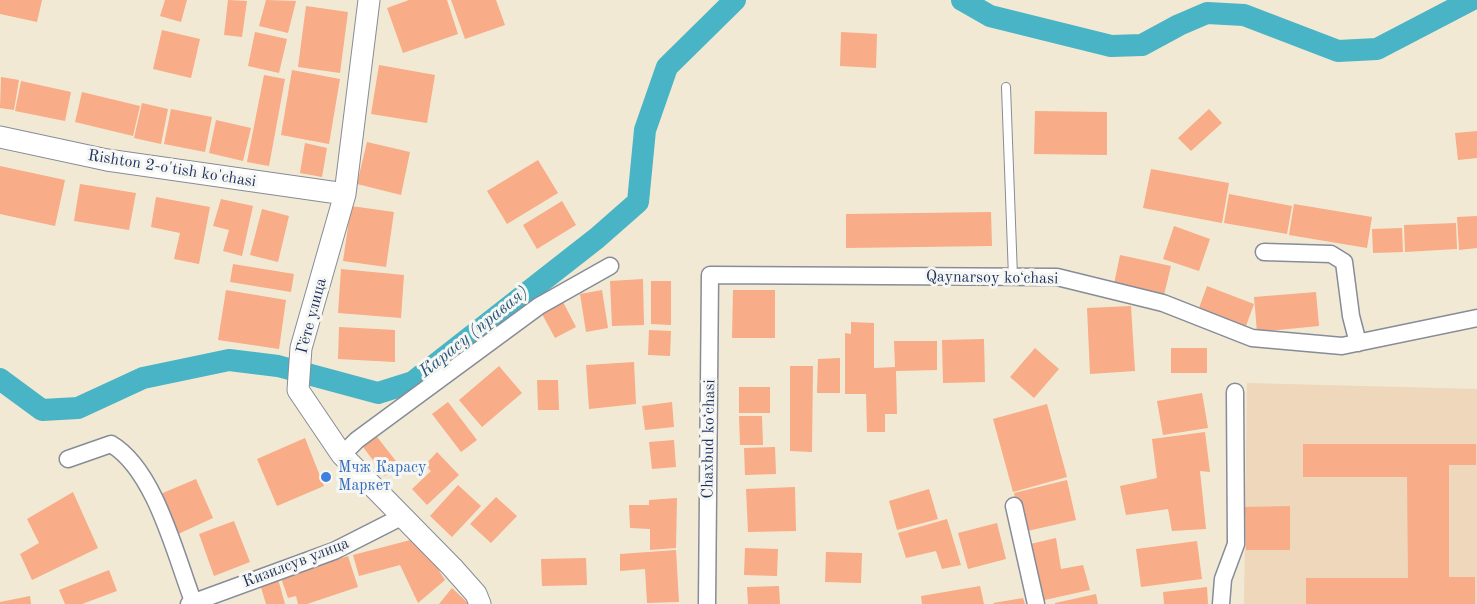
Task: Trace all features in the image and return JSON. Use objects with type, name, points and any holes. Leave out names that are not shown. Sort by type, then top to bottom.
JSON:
[{"type":"street","name":"Гёте улица","points":[[369,0],[345,194],[302,348],[298,390],[342,455],[452,567],[476,594],[480,604]]},
{"type":"street","name":"Rishton 2-o'tish ko'chasi","points":[[0,137],[107,160],[345,194]]},
{"type":"street","points":[[1264,252],[1331,254],[1344,262],[1351,316],[1358,343]]},
{"type":"street","points":[[342,455],[357,440],[539,306],[610,266]]},
{"type":"street","name":"Qaynarsoy koʻchasi","points":[[710,275],[1058,278],[1163,303],[1252,338],[1342,346],[1477,318]]},
{"type":"street","name":"Chaxbud koʻchasi","points":[[707,604],[710,275]]},
{"type":"street","points":[[1221,604],[1223,579],[1236,544],[1235,392]]},
{"type":"street","points":[[68,459],[111,444],[125,452],[150,486],[191,603]]},
{"type":"street","points":[[1014,506],[1036,604]]},
{"type":"street","name":"Кизилсув улица","points":[[191,603],[334,551],[401,517]]},
{"type":"lane","points":[[1006,87],[1013,277]]},
{"type":"shaded area","points":[[1247,383],[1477,389],[1477,604],[1244,604]]},
{"type":"building","points":[[0,0],[42,0],[37,22],[0,14]]},
{"type":"building","points":[[165,0],[187,0],[181,22],[160,16]]},
{"type":"building","points":[[228,0],[247,1],[242,37],[224,35]]},
{"type":"building","points":[[266,0],[296,1],[288,33],[259,26]]},
{"type":"building","points":[[409,0],[447,0],[458,34],[403,53],[387,8]]},
{"type":"building","points":[[451,0],[496,0],[505,25],[465,39]]},
{"type":"building","points":[[306,6],[348,12],[340,73],[298,67]]},
{"type":"building","points":[[162,30],[200,39],[191,78],[153,69]]},
{"type":"building","points":[[255,32],[287,39],[279,73],[248,66]]},
{"type":"building","points":[[841,32],[877,34],[876,68],[840,66]]},
{"type":"building","points":[[379,65],[435,75],[427,123],[371,114]]},
{"type":"building","points":[[292,70],[340,79],[329,144],[281,135]]},
{"type":"building","points":[[264,75],[285,79],[269,166],[247,162]]},
{"type":"building","points":[[1,77],[19,80],[14,110],[0,108]]},
{"type":"building","points":[[21,81],[71,92],[65,121],[15,111]]},
{"type":"building","points":[[82,92],[140,106],[133,136],[75,122]]},
{"type":"building","points":[[142,103],[168,109],[161,144],[134,138]]},
{"type":"building","points":[[171,109],[212,117],[205,152],[164,144]]},
{"type":"building","points":[[1209,109],[1222,123],[1191,151],[1178,138]]},
{"type":"building","points":[[1035,111],[1107,112],[1107,155],[1034,154]]},
{"type":"building","points":[[216,120],[251,128],[243,161],[209,153]]},
{"type":"building","points":[[1477,131],[1477,158],[1458,160],[1455,133]]},
{"type":"building","points":[[367,142],[410,152],[401,195],[357,184]]},
{"type":"building","points":[[305,143],[327,148],[322,177],[300,173]]},
{"type":"building","points":[[538,160],[558,193],[507,224],[487,191]]},
{"type":"building","points":[[0,166],[65,180],[55,226],[0,214]]},
{"type":"building","points":[[1151,169],[1229,183],[1222,223],[1143,208]]},
{"type":"building","points":[[80,184],[136,193],[129,230],[74,221]]},
{"type":"building","points":[[1229,194],[1292,206],[1287,234],[1224,223]]},
{"type":"building","points":[[156,197],[210,207],[199,264],[174,259],[180,233],[151,227]]},
{"type":"building","points":[[221,199],[253,206],[242,256],[223,251],[229,230],[213,226]]},
{"type":"building","points":[[562,201],[576,225],[537,249],[523,225]]},
{"type":"building","points":[[1294,204],[1372,217],[1367,248],[1289,235]]},
{"type":"building","points":[[351,206],[394,212],[386,267],[343,261]]},
{"type":"building","points":[[262,209],[289,216],[278,262],[250,255]]},
{"type":"building","points":[[991,212],[992,246],[846,248],[846,214]]},
{"type":"building","points":[[1477,216],[1477,248],[1459,250],[1457,217]]},
{"type":"building","points":[[1456,223],[1457,249],[1405,252],[1404,225]]},
{"type":"building","points":[[1174,226],[1210,239],[1199,271],[1163,259]]},
{"type":"building","points":[[1402,228],[1403,252],[1373,253],[1372,229]]},
{"type":"building","points":[[1120,255],[1171,266],[1164,295],[1114,284]]},
{"type":"building","points":[[233,264],[294,274],[291,292],[230,282]]},
{"type":"building","points":[[341,269],[404,275],[401,318],[338,313]]},
{"type":"building","points":[[643,279],[644,325],[612,326],[610,281]]},
{"type":"building","points":[[651,281],[671,281],[671,325],[651,324]]},
{"type":"building","points":[[1207,286],[1254,304],[1246,326],[1199,308]]},
{"type":"building","points":[[226,290],[286,300],[279,349],[218,340]]},
{"type":"building","points":[[602,290],[608,328],[586,332],[580,294]]},
{"type":"building","points":[[733,290],[775,290],[775,338],[732,338]]},
{"type":"building","points":[[1316,292],[1319,326],[1257,332],[1254,297]]},
{"type":"building","points":[[563,302],[576,327],[555,338],[542,314]]},
{"type":"building","points":[[1131,306],[1135,371],[1090,374],[1087,308]]},
{"type":"building","points":[[851,322],[874,323],[874,368],[895,367],[894,341],[937,341],[937,370],[896,371],[897,414],[885,414],[885,432],[867,432],[866,394],[845,394],[845,333],[851,334]]},
{"type":"building","points":[[339,327],[395,330],[395,362],[338,359]]},
{"type":"building","points":[[649,330],[671,331],[670,356],[648,355]]},
{"type":"building","points":[[984,339],[985,382],[943,383],[942,340]]},
{"type":"building","points":[[1035,348],[1059,369],[1034,398],[1010,377]]},
{"type":"building","points":[[1171,348],[1207,348],[1207,373],[1171,373]]},
{"type":"building","points":[[840,358],[840,393],[817,393],[818,359]]},
{"type":"building","points":[[634,362],[636,404],[589,409],[586,365]]},
{"type":"building","points":[[499,366],[522,393],[482,427],[459,400]]},
{"type":"building","points":[[790,366],[813,366],[812,452],[790,451]]},
{"type":"building","points":[[537,380],[558,380],[559,410],[538,410]]},
{"type":"building","points":[[739,387],[770,387],[770,413],[739,413]]},
{"type":"building","points":[[1202,393],[1208,428],[1163,435],[1157,401]]},
{"type":"building","points":[[448,402],[477,440],[461,452],[432,414]]},
{"type":"building","points":[[672,402],[674,427],[645,430],[642,406]]},
{"type":"building","points":[[1047,404],[1067,477],[1013,492],[993,419]]},
{"type":"building","points":[[739,416],[762,416],[763,445],[740,445]]},
{"type":"building","points":[[1205,432],[1210,472],[1200,471],[1206,529],[1172,531],[1168,509],[1126,515],[1120,486],[1157,478],[1152,439]]},
{"type":"building","points":[[374,433],[399,465],[385,476],[360,443]]},
{"type":"building","points":[[305,438],[324,486],[277,506],[257,459]]},
{"type":"building","points":[[674,440],[676,467],[652,469],[649,442]]},
{"type":"building","points":[[1303,444],[1476,444],[1476,465],[1449,465],[1449,577],[1475,577],[1475,604],[1306,604],[1306,578],[1408,578],[1407,477],[1303,477]]},
{"type":"building","points":[[775,447],[776,474],[745,475],[744,448]]},
{"type":"building","points":[[437,452],[459,475],[427,505],[412,489],[431,471],[425,465]]},
{"type":"building","points":[[196,479],[213,518],[176,535],[158,495]]},
{"type":"building","points":[[1067,480],[1076,520],[1023,532],[1014,493]]},
{"type":"building","points":[[458,485],[481,506],[452,537],[430,516]]},
{"type":"building","points":[[795,487],[796,531],[748,532],[746,489]]},
{"type":"building","points":[[929,489],[938,519],[897,530],[889,501]]},
{"type":"building","points":[[73,492],[98,548],[32,580],[20,554],[39,543],[27,519]]},
{"type":"building","points":[[496,497],[517,516],[491,543],[470,524]]},
{"type":"building","points":[[677,498],[676,548],[650,550],[650,529],[630,528],[629,505],[649,505],[649,500]]},
{"type":"building","points":[[1290,506],[1290,550],[1246,550],[1245,507]]},
{"type":"building","points":[[947,519],[961,565],[942,569],[936,551],[906,558],[898,533]]},
{"type":"building","points":[[234,521],[250,562],[214,576],[199,534]]},
{"type":"building","points":[[997,523],[1006,559],[968,569],[958,533]]},
{"type":"building","points":[[418,538],[445,580],[418,603],[400,565],[359,576],[353,555]]},
{"type":"building","points":[[1056,538],[1061,569],[1083,565],[1090,590],[1040,601],[1026,545]]},
{"type":"building","points":[[1197,541],[1202,579],[1141,587],[1136,549]]},
{"type":"building","points":[[745,548],[778,549],[777,576],[744,575]]},
{"type":"building","points":[[676,550],[679,602],[647,603],[645,569],[620,571],[620,554]]},
{"type":"building","points":[[826,552],[862,553],[861,583],[825,582]]},
{"type":"building","points":[[348,556],[358,587],[307,604],[298,604],[296,596],[288,598],[281,578]]},
{"type":"building","points":[[586,558],[587,585],[542,586],[541,559]]},
{"type":"building","points":[[109,570],[117,591],[82,604],[65,604],[59,590]]},
{"type":"building","points":[[278,579],[285,604],[266,604],[260,584]]},
{"type":"building","points":[[779,586],[780,604],[748,604],[747,587]]},
{"type":"building","points":[[980,586],[984,604],[922,604],[921,596]]},
{"type":"building","points":[[1207,587],[1208,604],[1164,604],[1163,592]]},
{"type":"building","points":[[452,588],[469,604],[439,604]]},
{"type":"building","points":[[1096,594],[1098,604],[1055,604],[1055,603]]},
{"type":"building","points":[[30,596],[31,604],[0,604],[0,602]]},
{"type":"building","points":[[1023,598],[1025,604],[993,603]]},
{"type":"waterway","name":"Карасу (правая)","points":[[0,379],[42,410],[78,408],[143,378],[229,360],[278,366],[378,393],[413,382],[597,238],[638,202],[645,130],[667,67],[735,0]]},
{"type":"waterway","name":"Карасу (правая)","points":[[962,0],[990,16],[1111,46],[1142,45],[1207,13],[1244,15],[1338,51],[1377,49],[1471,0]]},
{"type":"place","name":"Мчж Карасу Маркет","points":[[326,477]]}]
